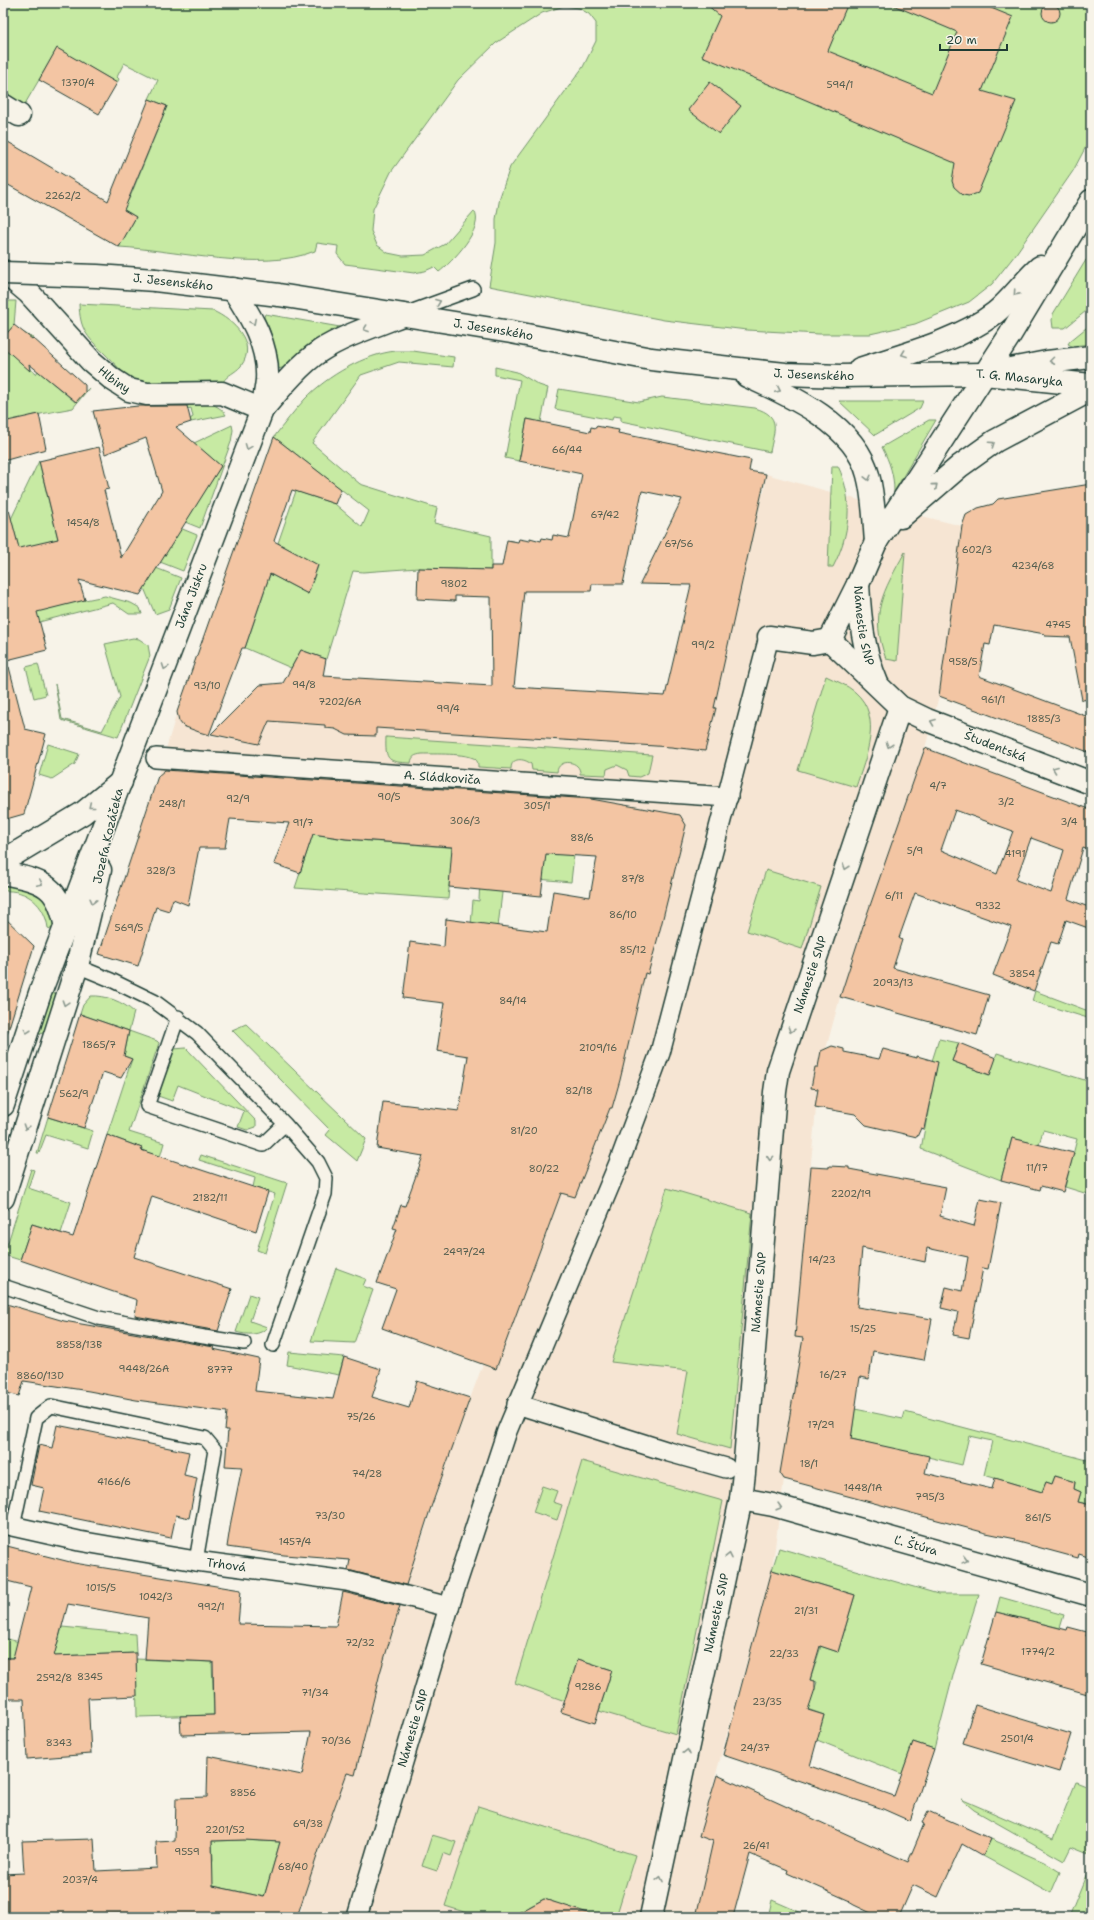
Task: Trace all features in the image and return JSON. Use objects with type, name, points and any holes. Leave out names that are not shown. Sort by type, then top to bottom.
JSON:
[{"type":"street","points":[[876,542],[984,374],[1091,201]]},
{"type":"street","points":[[840,376],[952,337],[976,326],[1014,297],[1037,269],[1064,246]]},
{"type":"street","name":"J. Jesenského","points":[[3,272],[155,280],[233,289],[402,316],[504,330],[651,359],[785,374],[840,376],[984,374]]},
{"type":"street","name":"Hlbiny","points":[[3,272],[29,293],[91,361],[112,379],[129,390],[154,394],[222,393],[244,401],[262,410]]},
{"type":"street","name":"Jána Jiskru","points":[[122,782],[262,410],[267,378],[265,353],[260,335],[251,317],[233,289]]},
{"type":"street","name":"Jána Jiskru","points":[[262,410],[282,387],[319,352],[357,332],[402,316]]},
{"type":"street","name":"T. G. Masaryka","points":[[984,374],[1047,362],[1091,357]]},
{"type":"street","points":[[730,368],[808,406],[834,425],[849,440],[858,452],[868,474],[873,504],[876,542]]},
{"type":"street","name":"T. G. Masaryka","points":[[984,374],[1091,385]]},
{"type":"street","points":[[876,542],[919,500],[960,466],[1008,434],[1091,390]]},
{"type":"street","name":"Námestie SNP","points":[[876,542],[858,584],[861,632],[871,670],[879,688]]},
{"type":"street","points":[[769,637],[813,643],[830,640],[858,584]]},
{"type":"street","name":"Námestie SNP","points":[[357,1917],[449,1607],[517,1404],[616,1169],[660,1053],[769,637]]},
{"type":"street","name":"Námestie SNP","points":[[651,1917],[741,1498],[778,1071],[900,707],[830,640]]},
{"type":"street","name":"Študentská","points":[[900,707],[927,720],[1091,783]]},
{"type":"street","name":"A. Sládkoviča","points":[[156,758],[728,797]]},
{"type":"street","points":[[3,861],[83,813],[122,782]]},
{"type":"street","name":"Jozefa Kozáčeka","points":[[3,1105],[40,993],[66,930],[122,782]]},
{"type":"street","name":"Jozefa Kozáčeka","points":[[3,1198],[77,966],[122,782]]},
{"type":"street","points":[[3,873],[30,879],[51,889],[58,899],[66,930]]},
{"type":"street","points":[[517,1404],[726,1468]]},
{"type":"street","name":"Ľ. Štúra","points":[[741,1498],[773,1505],[1091,1595]]},
{"type":"street","name":"Trhová","points":[[8,1526],[79,1541],[196,1561],[347,1581],[449,1607]]},
{"type":"lane","points":[[402,316],[473,289]]},
{"type":"lane","points":[[77,966],[111,980],[154,1001],[197,1033],[285,1124],[318,1162],[326,1178],[325,1194],[273,1345]]},
{"type":"lane","points":[[178,1018],[147,1106],[263,1145],[285,1124]]},
{"type":"lane","points":[[3,1286],[99,1318],[204,1338],[244,1343]]},
{"type":"lane","points":[[8,1526],[36,1418],[51,1406],[205,1438],[215,1450],[196,1561]]},
{"type":"shaded area","points":[[766,474],[866,502],[962,526],[939,696],[925,748],[863,925],[840,997],[826,1049],[821,1051],[819,1059],[822,1062],[821,1067],[815,1067],[811,1088],[817,1089],[816,1094],[819,1096],[815,1106],[795,1337],[803,1338],[785,1446],[784,1479],[772,1570],[699,1836],[713,1841],[696,1917],[300,1917],[301,1906],[336,1804],[333,1803],[340,1772],[355,1775],[379,1674],[405,1589],[456,1436],[483,1364],[496,1369],[561,1193],[575,1197],[609,1108],[612,1108],[645,973],[648,974],[686,825],[680,815],[594,799],[413,783],[332,782],[205,771],[166,769],[158,776],[177,712],[179,721],[188,729],[194,729],[195,731],[213,736],[258,744],[269,721],[325,725],[326,729],[346,730],[361,735],[376,736],[376,728],[672,747],[705,751],[716,709],[714,708],[762,493],[764,493]]},
{"type":"green space","points":[[3,3],[1091,3],[1091,137],[1073,171],[1015,255],[992,284],[969,302],[915,324],[870,334],[819,334],[747,330],[664,320],[489,286],[496,243],[496,219],[500,197],[510,167],[583,67],[596,41],[596,23],[589,14],[579,8],[564,6],[542,13],[496,43],[458,80],[391,172],[373,209],[371,231],[377,245],[388,253],[403,256],[425,255],[445,244],[474,211],[476,218],[475,226],[466,244],[459,253],[439,272],[434,267],[425,271],[414,273],[345,264],[337,254],[338,246],[317,243],[315,251],[293,257],[270,260],[218,258],[119,247],[136,217],[123,209],[130,197],[167,106],[149,99],[158,80],[124,63],[117,77],[119,79],[117,83],[57,49],[22,109],[3,97]]},
{"type":"green space","points":[[1089,258],[1091,259],[1091,307],[1065,328],[1053,328],[1053,314],[1086,260]]},
{"type":"green space","points":[[3,301],[16,301],[14,325],[3,338]]},
{"type":"green space","points":[[79,304],[213,311],[228,320],[241,333],[247,349],[245,357],[241,366],[223,382],[179,388],[145,385],[123,372],[88,337],[81,320]]},
{"type":"green space","points":[[265,314],[340,327],[340,330],[286,367],[278,369],[270,331],[264,317]]},
{"type":"green space","points":[[1091,324],[1091,344],[1072,346],[1068,344],[1070,341]]},
{"type":"green space","points":[[24,333],[33,338],[27,366],[36,374],[38,371],[75,402],[89,388],[73,408],[30,416],[10,438],[3,413],[3,343],[10,349]]},
{"type":"green space","points":[[413,351],[454,357],[453,367],[399,362],[361,375],[312,443],[360,484],[437,508],[434,523],[491,536],[491,570],[418,568],[363,572],[353,571],[326,659],[301,650],[291,668],[245,648],[270,574],[308,594],[318,566],[278,543],[296,491],[335,504],[362,527],[369,511],[274,437],[305,399],[335,374],[359,361],[384,353]]},
{"type":"green space","points":[[495,367],[517,372],[539,385],[548,388],[541,422],[527,419],[519,461],[505,458],[520,380],[495,375]]},
{"type":"green space","points":[[559,389],[639,402],[662,397],[755,408],[764,411],[773,420],[774,431],[770,452],[621,421],[621,417],[613,416],[612,420],[555,409]]},
{"type":"green space","points":[[839,401],[923,401],[920,408],[875,435]]},
{"type":"green space","points":[[186,402],[213,405],[222,410],[226,415],[191,422],[190,419],[193,417],[191,408],[187,409]]},
{"type":"green space","points":[[929,420],[936,420],[894,492],[891,469],[882,447]]},
{"type":"green space","points":[[232,425],[233,430],[231,442],[200,528],[185,522],[221,466],[194,443]]},
{"type":"green space","points":[[39,461],[58,539],[47,542],[85,600],[105,596],[131,603],[140,608],[142,614],[129,614],[113,603],[39,622],[11,519]]},
{"type":"green space","points":[[832,466],[838,466],[843,479],[848,504],[848,517],[839,555],[833,567],[828,567]]},
{"type":"green space","points":[[180,528],[197,535],[183,571],[160,562]]},
{"type":"green space","points":[[905,552],[897,661],[886,659],[881,643],[879,615],[885,591]]},
{"type":"green space","points":[[156,568],[181,578],[169,609],[155,614],[144,588]]},
{"type":"green space","points":[[133,638],[139,639],[148,645],[150,656],[118,737],[61,720],[55,684],[62,719],[102,731],[120,697],[105,644]]},
{"type":"green space","points":[[38,664],[46,695],[34,698],[26,667]]},
{"type":"green space","points":[[826,676],[845,685],[855,692],[864,702],[869,713],[870,738],[864,764],[856,787],[798,770]]},
{"type":"green space","points":[[386,737],[652,755],[648,773],[639,777],[629,776],[627,770],[617,765],[607,769],[606,775],[580,774],[577,766],[569,762],[561,764],[558,767],[557,772],[532,770],[531,764],[522,760],[513,762],[511,769],[478,767],[477,761],[471,757],[450,754],[420,754],[413,757],[411,763],[403,763],[393,761],[387,756]]},
{"type":"green space","points":[[48,744],[79,754],[75,764],[52,779],[39,775]]},
{"type":"green space","points":[[313,834],[345,839],[522,853],[574,855],[571,882],[504,876],[495,952],[471,925],[473,900],[479,901],[480,878],[450,876],[448,899],[295,888]]},
{"type":"green space","points":[[766,870],[821,887],[802,949],[747,931]]},
{"type":"green space","points":[[16,884],[38,895],[49,906],[53,912],[53,930],[48,928],[43,912],[33,900],[20,893],[3,891],[3,885]]},
{"type":"green space","points":[[1035,991],[1091,1012],[1091,1019],[1032,1001]]},
{"type":"green space","points":[[55,993],[57,994],[51,1030],[31,1037],[50,995]]},
{"type":"green space","points":[[91,996],[114,1000],[125,1005],[134,1012],[129,1031],[80,1014],[83,1005]]},
{"type":"green space","points":[[246,1024],[366,1139],[357,1161],[326,1135],[330,1130],[232,1030]]},
{"type":"green space","points":[[129,1031],[159,1043],[129,1132],[164,1143],[160,1157],[141,1150],[142,1148],[107,1135],[132,1059],[124,1056]]},
{"type":"green space","points":[[939,1039],[959,1043],[952,1061],[989,1075],[997,1053],[1091,1082],[1091,1195],[1065,1187],[1077,1139],[1043,1130],[1039,1145],[1012,1138],[1001,1180],[921,1149],[936,1069],[932,1061]]},
{"type":"green space","points":[[186,1048],[256,1121],[256,1127],[247,1130],[238,1127],[244,1111],[178,1085],[172,1101],[158,1096],[174,1049]]},
{"type":"green space","points":[[48,1117],[93,1131],[88,1148],[46,1135],[39,1153],[37,1153]]},
{"type":"green space","points":[[201,1155],[287,1183],[265,1253],[257,1250],[275,1194],[253,1187],[255,1178],[199,1160]]},
{"type":"green space","points":[[31,1169],[34,1170],[28,1188],[71,1202],[61,1233],[32,1224],[20,1260],[4,1255]]},
{"type":"green space","points":[[667,1188],[752,1213],[730,1449],[677,1434],[688,1371],[611,1362]]},
{"type":"green space","points":[[336,1268],[366,1279],[363,1286],[373,1290],[354,1343],[311,1341]]},
{"type":"green space","points":[[249,1294],[258,1297],[250,1321],[267,1327],[261,1332],[244,1334],[236,1332]]},
{"type":"green space","points":[[289,1352],[344,1357],[339,1375],[287,1365]]},
{"type":"green space","points":[[855,1409],[903,1419],[905,1412],[1091,1461],[1091,1505],[1078,1502],[1081,1492],[1074,1489],[1075,1482],[1055,1476],[1052,1484],[1046,1482],[1042,1492],[984,1475],[992,1441],[969,1436],[962,1465],[851,1439]]},
{"type":"green space","points":[[582,1461],[723,1501],[676,1734],[599,1711],[612,1670],[578,1659],[565,1701],[515,1683]]},
{"type":"green space","points":[[542,1486],[557,1491],[553,1502],[562,1505],[557,1520],[533,1512]]},
{"type":"green space","points":[[779,1548],[938,1594],[979,1594],[954,1672],[934,1749],[913,1742],[902,1774],[817,1740],[824,1715],[796,1705],[814,1691],[817,1682],[810,1680],[821,1646],[838,1652],[855,1595],[772,1570]]},
{"type":"green space","points":[[1000,1597],[1064,1615],[1060,1628],[996,1612]]},
{"type":"green space","points":[[62,1627],[135,1634],[136,1653],[3,1658],[3,1638],[41,1647],[41,1649],[56,1649]]},
{"type":"green space","points":[[136,1659],[212,1662],[214,1715],[137,1717]]},
{"type":"green space","points":[[1076,1782],[1091,1788],[1091,1855],[1071,1847],[1064,1861],[974,1810],[961,1799],[1053,1839]]},
{"type":"green space","points":[[478,1806],[635,1855],[616,1917],[562,1917],[556,1903],[544,1899],[529,1907],[526,1917],[480,1917],[445,1906]]},
{"type":"green space","points":[[432,1835],[456,1842],[451,1856],[443,1853],[437,1871],[422,1866]]},
{"type":"green space","points":[[991,1839],[1044,1862],[1060,1872],[1051,1893],[983,1856]]},
{"type":"green space","points":[[244,1840],[280,1842],[264,1897],[208,1885],[213,1859],[212,1841]]},
{"type":"green space","points":[[1091,1863],[1091,1917],[1069,1917]]},
{"type":"green space","points":[[772,1900],[811,1917],[768,1917]]},
{"type":"building","points":[[705,3],[848,3],[828,51],[932,93],[957,32],[888,3],[979,3],[1013,17],[982,91],[1016,101],[978,193],[969,196],[963,195],[954,187],[952,181],[955,163],[702,56],[720,16]]},
{"type":"building","points":[[1047,4],[1055,4],[1060,9],[1058,20],[1055,22],[1047,22],[1042,17],[1042,9]]},
{"type":"building","points":[[57,48],[117,83],[99,114],[39,80]]},
{"type":"building","points":[[710,82],[741,106],[719,134],[688,110]]},
{"type":"building","points":[[149,99],[167,106],[124,210],[136,217],[119,247],[3,182],[3,139],[108,201]]},
{"type":"building","points":[[14,325],[32,339],[33,338],[85,385],[85,392],[76,402],[29,364],[30,371],[3,347],[3,338]]},
{"type":"building","points":[[138,406],[187,406],[191,422],[176,427],[221,466],[140,595],[79,580],[85,600],[37,612],[47,650],[3,661],[3,511],[9,510],[19,548],[58,539],[39,461],[99,447],[109,489],[104,490],[121,558],[162,491],[146,438],[105,454],[93,411]]},
{"type":"building","points":[[39,414],[46,449],[3,461],[3,422]]},
{"type":"building","points":[[527,419],[590,432],[591,427],[596,428],[596,426],[619,430],[618,433],[751,460],[749,471],[766,474],[714,708],[716,708],[705,751],[671,747],[376,728],[376,736],[347,735],[335,729],[325,728],[325,725],[269,721],[259,744],[211,734],[260,685],[283,683],[301,650],[326,659],[323,676],[492,686],[491,597],[455,596],[455,601],[417,599],[418,568],[491,570],[491,566],[502,566],[507,540],[518,542],[519,539],[530,541],[530,538],[541,541],[542,538],[552,540],[553,535],[569,538],[582,474],[519,461]],"holes":[[[642,491],[682,499],[640,584],[691,585],[665,696],[514,687],[524,591],[591,591],[592,584],[623,584]]]},
{"type":"building","points":[[274,437],[341,489],[335,504],[292,490],[274,541],[318,565],[308,594],[270,574],[245,648],[242,648],[209,735],[183,726],[179,721],[177,712]]},
{"type":"building","points":[[1091,484],[1091,699],[1082,700],[1070,637],[1045,636],[1045,634],[994,625],[990,645],[985,644],[979,676],[1091,718],[1091,753],[939,696],[962,526],[966,515],[978,508],[993,504],[998,499]]},
{"type":"building","points":[[9,667],[25,729],[46,734],[24,814],[3,820],[3,668]]},
{"type":"building","points":[[925,748],[1091,810],[1091,851],[1083,848],[1068,899],[1091,908],[1091,929],[1066,920],[1058,944],[1051,942],[1034,991],[993,975],[1011,927],[915,893],[899,938],[902,940],[893,968],[989,995],[977,1035],[840,997]],"holes":[[[955,810],[1013,831],[997,874],[941,850]],[[1031,838],[1064,850],[1051,893],[1016,880]]]},
{"type":"building","points":[[165,770],[591,799],[680,815],[686,825],[648,974],[645,973],[612,1108],[610,1108],[575,1197],[561,1193],[496,1369],[382,1328],[396,1289],[377,1283],[397,1229],[393,1228],[401,1205],[405,1206],[423,1156],[377,1148],[383,1102],[459,1111],[468,1056],[437,1051],[444,1003],[403,998],[410,942],[444,947],[446,919],[547,932],[553,891],[590,897],[597,857],[546,854],[541,896],[449,887],[452,847],[346,839],[313,834],[300,873],[274,864],[289,823],[230,819],[225,848],[199,848],[188,905],[173,899],[169,911],[156,907],[138,966],[99,954],[158,776]]},
{"type":"building","points":[[3,916],[34,946],[7,1034],[3,1033]]},
{"type":"building","points":[[80,1014],[129,1031],[124,1056],[132,1059],[121,1078],[103,1072],[84,1128],[48,1117]]},
{"type":"building","points":[[959,1043],[996,1058],[990,1075],[952,1061]]},
{"type":"building","points":[[832,1046],[844,1049],[844,1052],[879,1059],[883,1049],[938,1062],[924,1129],[921,1128],[917,1137],[866,1125],[855,1114],[815,1107],[818,1089],[811,1088],[815,1067],[818,1067],[821,1051]]},
{"type":"building","points":[[107,1135],[142,1148],[141,1150],[268,1192],[256,1231],[152,1196],[134,1257],[232,1289],[218,1331],[135,1316],[137,1300],[20,1260],[32,1224],[73,1237]]},
{"type":"building","points":[[1012,1138],[1074,1153],[1063,1192],[1041,1186],[1040,1190],[1001,1180]]},
{"type":"building","points":[[829,1166],[849,1167],[849,1169],[946,1187],[940,1216],[974,1226],[980,1199],[1001,1203],[988,1269],[983,1268],[969,1338],[953,1335],[958,1312],[941,1308],[946,1287],[962,1291],[968,1257],[927,1248],[925,1262],[862,1248],[857,1307],[932,1319],[924,1360],[873,1351],[869,1379],[860,1377],[851,1439],[929,1456],[925,1473],[992,1489],[995,1478],[1042,1492],[1046,1482],[1052,1484],[1055,1476],[1075,1482],[1074,1489],[1081,1492],[1078,1502],[1091,1505],[1091,1558],[1079,1554],[1078,1558],[1015,1541],[1016,1539],[986,1533],[784,1479],[780,1473],[803,1338],[795,1337],[811,1167],[829,1168]]},
{"type":"building","points":[[3,1303],[64,1321],[214,1347],[213,1349],[259,1359],[255,1391],[333,1399],[344,1357],[381,1369],[372,1397],[409,1408],[417,1381],[470,1398],[430,1510],[406,1585],[348,1570],[350,1560],[284,1555],[227,1547],[242,1467],[225,1466],[228,1430],[225,1430],[227,1412],[136,1400],[24,1381],[19,1396],[3,1392]]},
{"type":"building","points":[[57,1425],[189,1452],[184,1475],[197,1478],[189,1518],[176,1515],[171,1538],[39,1511],[44,1488],[31,1485],[39,1445],[52,1448]]},
{"type":"building","points":[[3,1545],[74,1563],[241,1590],[238,1624],[336,1626],[343,1592],[400,1606],[380,1673],[355,1775],[347,1773],[320,1847],[297,1917],[164,1917],[136,1913],[77,1915],[77,1917],[3,1917],[3,1874],[24,1873],[22,1841],[94,1839],[96,1871],[157,1868],[156,1842],[175,1841],[176,1798],[207,1797],[208,1756],[302,1775],[311,1732],[181,1735],[180,1716],[214,1715],[213,1662],[145,1659],[148,1618],[68,1604],[54,1656],[136,1653],[137,1696],[88,1698],[91,1754],[27,1759],[24,1699],[3,1699],[3,1658],[13,1658],[31,1587],[3,1580]],"holes":[[[244,1840],[280,1842],[264,1897],[213,1886],[212,1841]]]},
{"type":"building","points":[[772,1570],[855,1595],[838,1652],[820,1646],[810,1680],[815,1681],[815,1689],[808,1710],[824,1715],[810,1766],[894,1796],[913,1742],[934,1749],[910,1821],[883,1809],[723,1755]]},
{"type":"building","points":[[996,1612],[1067,1630],[1068,1627],[1087,1632],[1086,1636],[1091,1637],[1091,1695],[981,1664]]},
{"type":"building","points":[[578,1659],[612,1670],[595,1723],[561,1712]]},
{"type":"building","points":[[975,1705],[1071,1734],[1059,1772],[963,1743]]},
{"type":"building","points":[[717,1775],[908,1862],[924,1824],[922,1823],[928,1811],[991,1839],[983,1856],[962,1844],[938,1897],[913,1885],[899,1917],[870,1917],[871,1913],[854,1905],[849,1902],[850,1901],[787,1873],[788,1870],[750,1854],[733,1917],[696,1917],[713,1841],[699,1836]]},
{"type":"building","points":[[544,1899],[588,1913],[588,1917],[511,1917]]}]
